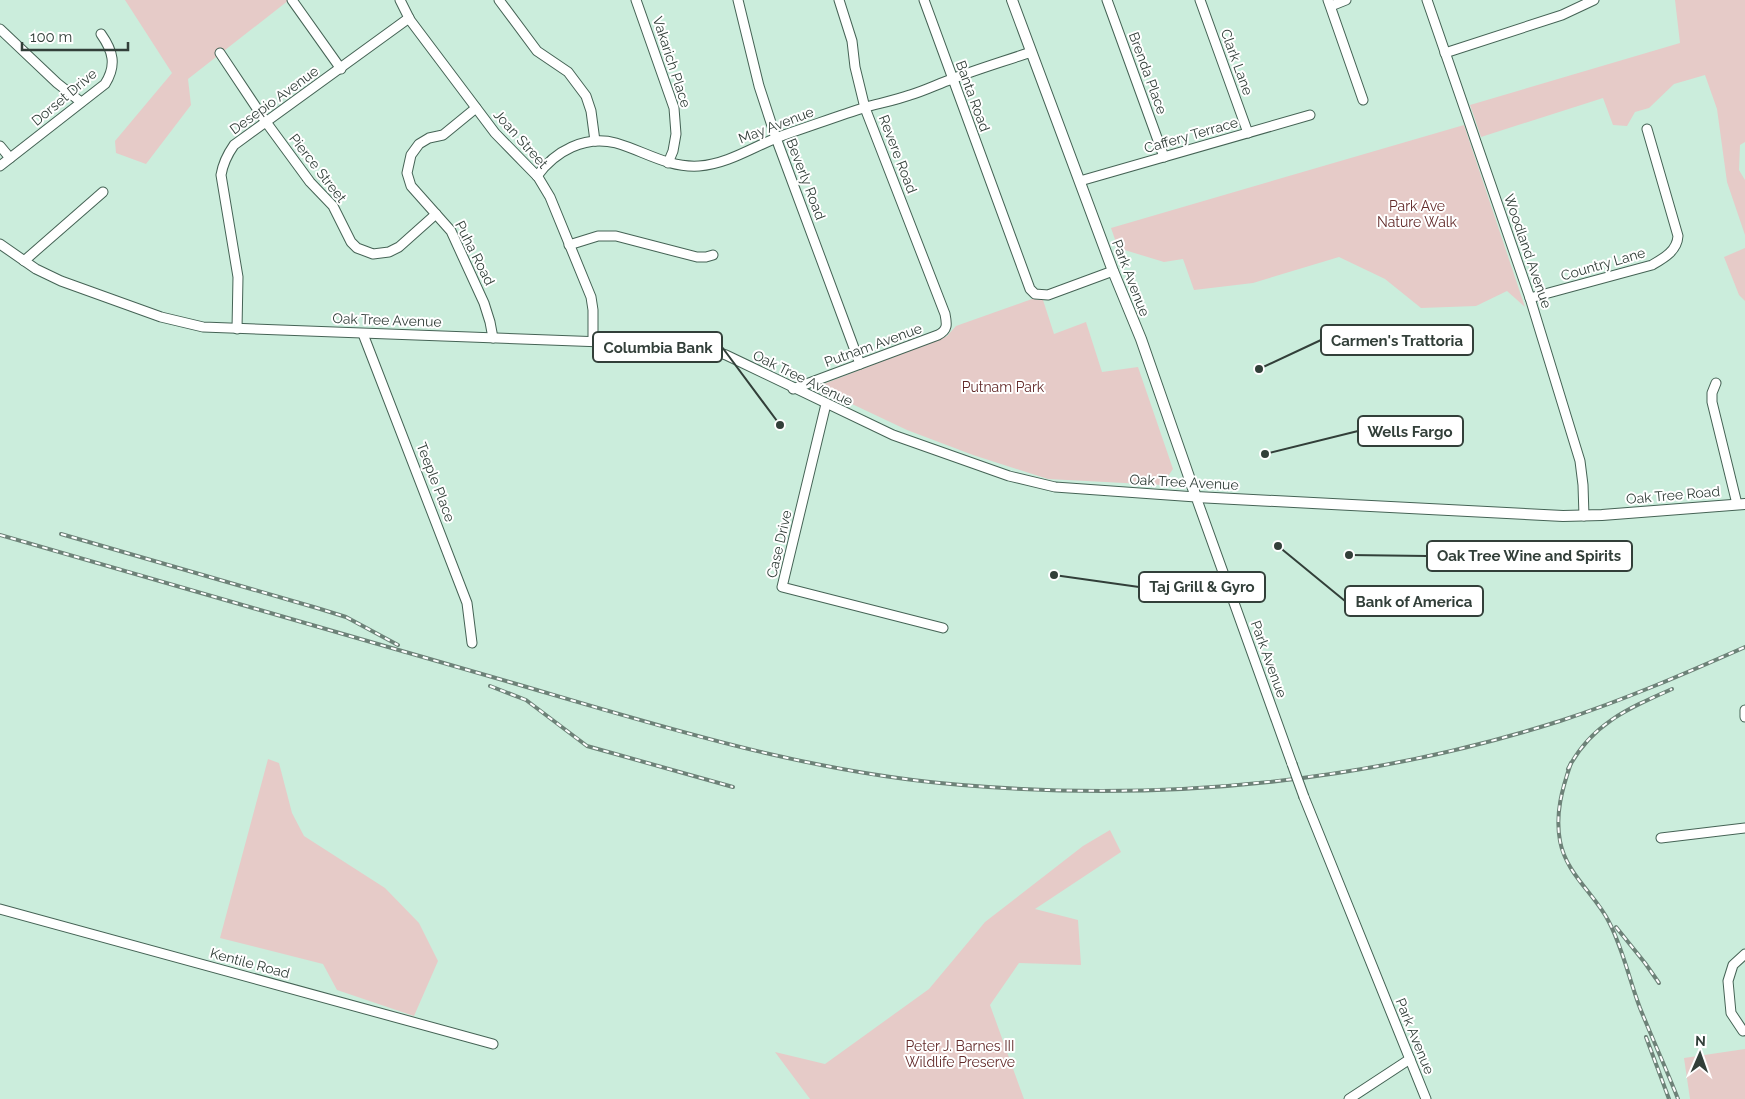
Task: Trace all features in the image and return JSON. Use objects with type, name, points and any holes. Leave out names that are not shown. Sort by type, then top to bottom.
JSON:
[{"type":"main road","name":"Park Avenue","points":[[1012,0],[1140,340],[1196,497]]},
{"type":"main road","name":"Oak Tree Avenue","points":[[1196,497],[1523,514],[1602,515]]},
{"type":"main road","name":"Oak Tree Road","points":[[1602,515],[1741,504]]},
{"type":"street","points":[[292,0],[341,69]]},
{"type":"street","name":"Joan Street","points":[[400,0],[409,18],[495,133],[537,176],[550,197],[591,297],[594,310],[593,341]]},
{"type":"street","points":[[499,0],[538,51],[574,78],[590,104],[595,142]]},
{"type":"street","name":"Vakarich Place","points":[[636,0],[674,108],[676,134],[673,151],[668,163]]},
{"type":"street","name":"Beverly Road","points":[[738,0],[760,86],[776,138],[860,364]]},
{"type":"street","name":"Revere Road","points":[[839,0],[852,41],[855,67],[865,108],[945,314]]},
{"type":"street","name":"Banta Road","points":[[924,0],[1030,289],[1035,294],[1048,295],[1113,271]]},
{"type":"street","name":"Brenda Place","points":[[1107,0],[1164,156]]},
{"type":"street","name":"Clark Lane","points":[[1200,0],[1248,133]]},
{"type":"street","points":[[1346,0],[1329,3],[1363,100]]},
{"type":"street","name":"Woodland Avenue","points":[[1427,0],[1530,298],[1580,461],[1584,516]]},
{"type":"street","points":[[1445,53],[1562,15],[1594,0]]},
{"type":"street","name":"Desepio Avenue","points":[[237,329],[238,278],[222,175],[223,163],[234,145],[409,18]]},
{"type":"street","points":[[0,30],[56,83],[81,102]]},
{"type":"street","name":"Dorset Drive","points":[[0,166],[105,84],[112,70],[113,63],[110,49],[100,34]]},
{"type":"street","name":"May Avenue","points":[[537,176],[546,164],[558,154],[579,144],[595,142],[616,143],[668,163],[690,166],[710,164],[776,138],[865,108],[908,96],[1031,52]]},
{"type":"street","name":"Pierce Street","points":[[220,53],[266,122],[310,182],[332,206],[351,242],[357,248],[373,254],[389,252],[399,247],[436,214]]},
{"type":"street","name":"Puha Road","points":[[476,108],[443,134],[429,138],[419,144],[411,155],[407,173],[411,186],[451,232],[488,313],[492,338]]},
{"type":"street","name":"Caffery Terrace","points":[[1080,182],[1310,115]]},
{"type":"street","name":"Country Lane","points":[[1530,298],[1652,264],[1665,257],[1678,243],[1678,236],[1646,129]]},
{"type":"street","points":[[0,146],[10,158]]},
{"type":"street","points":[[24,261],[103,192]]},
{"type":"street","points":[[570,246],[607,235],[625,237],[697,257],[706,258],[713,255]]},
{"type":"street","name":"Oak Tree Avenue","points":[[0,244],[36,269],[61,281],[161,317],[194,325],[237,329],[593,341],[684,345],[705,348],[726,355],[793,389],[912,443],[1034,482],[1072,488],[1196,497]]},
{"type":"street","name":"Putnam Avenue","points":[[793,389],[938,335],[946,328],[945,314]]},
{"type":"street","name":"Teeple Place","points":[[363,334],[467,603],[472,643]]},
{"type":"street","points":[[1716,383],[1712,393],[1712,402],[1741,504]]},
{"type":"street","name":"Case Drive","points":[[826,404],[782,587],[943,628]]},
{"type":"street","name":"Park Avenue","points":[[1196,497],[1304,797],[1426,1099]]},
{"type":"street","points":[[1745,710],[1745,716]]},
{"type":"street","points":[[1661,838],[1745,828]]},
{"type":"street","name":"Kentile Road","points":[[0,909],[493,1044]]},
{"type":"street","points":[[1743,1031],[1731,1013],[1728,981],[1733,965],[1745,954]]},
{"type":"street","points":[[1349,1099],[1410,1058]]},
{"type":"green space","points":[[125,0],[289,0],[188,79],[191,105],[146,164],[116,153],[115,141],[172,73]]},
{"type":"green space","points":[[1675,0],[1745,0],[1745,142],[1740,145],[1739,170],[1745,180],[1745,235],[1727,182],[1717,109],[1705,75],[1674,84],[1649,108],[1635,112],[1627,126],[1613,125],[1603,98],[1481,137],[1470,105],[1680,43]]},
{"type":"green space","name":"Park Ave Nature Walk","points":[[1464,125],[1525,307],[1507,291],[1476,306],[1421,308],[1385,279],[1339,257],[1253,283],[1194,290],[1183,259],[1164,262],[1118,248],[1111,228]]},
{"type":"green space","points":[[1745,248],[1745,301],[1739,295],[1724,257]]},
{"type":"green space","name":"Putnam Park","points":[[1032,299],[1043,300],[1054,334],[1086,322],[1102,372],[1138,367],[1173,469],[1162,485],[1048,479],[973,455],[907,430],[816,387],[947,336],[956,326]]},
{"type":"green space","points":[[268,759],[279,763],[292,813],[304,836],[385,888],[419,923],[438,961],[414,1016],[337,990],[323,964],[220,938]]},
{"type":"green space","name":"Peter J. Barnes III Wildlife Preserve","points":[[1110,830],[1121,852],[1035,909],[1078,920],[1081,965],[1019,963],[990,1005],[1024,1099],[810,1099],[775,1052],[825,1064],[929,989],[985,922],[1083,846]]},
{"type":"green space","points":[[1745,1049],[1745,1099],[1690,1099],[1684,1058]]},
{"type":"railway","points":[[61,534],[346,617],[398,645]]},
{"type":"railway","points":[[0,535],[735,746],[791,759],[905,779],[1038,790],[1114,791],[1264,782],[1339,773],[1414,759],[1487,742],[1584,713],[1677,677],[1745,647]]},
{"type":"railway","points":[[490,686],[526,700],[587,746],[733,787]]},
{"type":"railway","points":[[1568,769],[1577,753],[1588,740],[1612,719],[1672,689]]},
{"type":"railway","points":[[1571,763],[1562,792],[1558,821],[1563,853],[1574,874],[1603,912],[1614,932],[1640,1008],[1678,1099]]},
{"type":"railway","points":[[1616,927],[1659,983]]},
{"type":"railway","points":[[1646,1037],[1669,1099]]},
{"type":"place","name":"Carmen's Trattoria","points":[[1259,369]]},
{"type":"place","name":"Columbia Bank","points":[[780,425]]},
{"type":"place","name":"Wells Fargo","points":[[1265,454]]},
{"type":"place","name":"Bank of America","points":[[1278,546]]},
{"type":"place","name":"Oak Tree Wine and Spirits","points":[[1349,555]]},
{"type":"place","name":"Taj Grill & Gyro","points":[[1054,575]]}]
